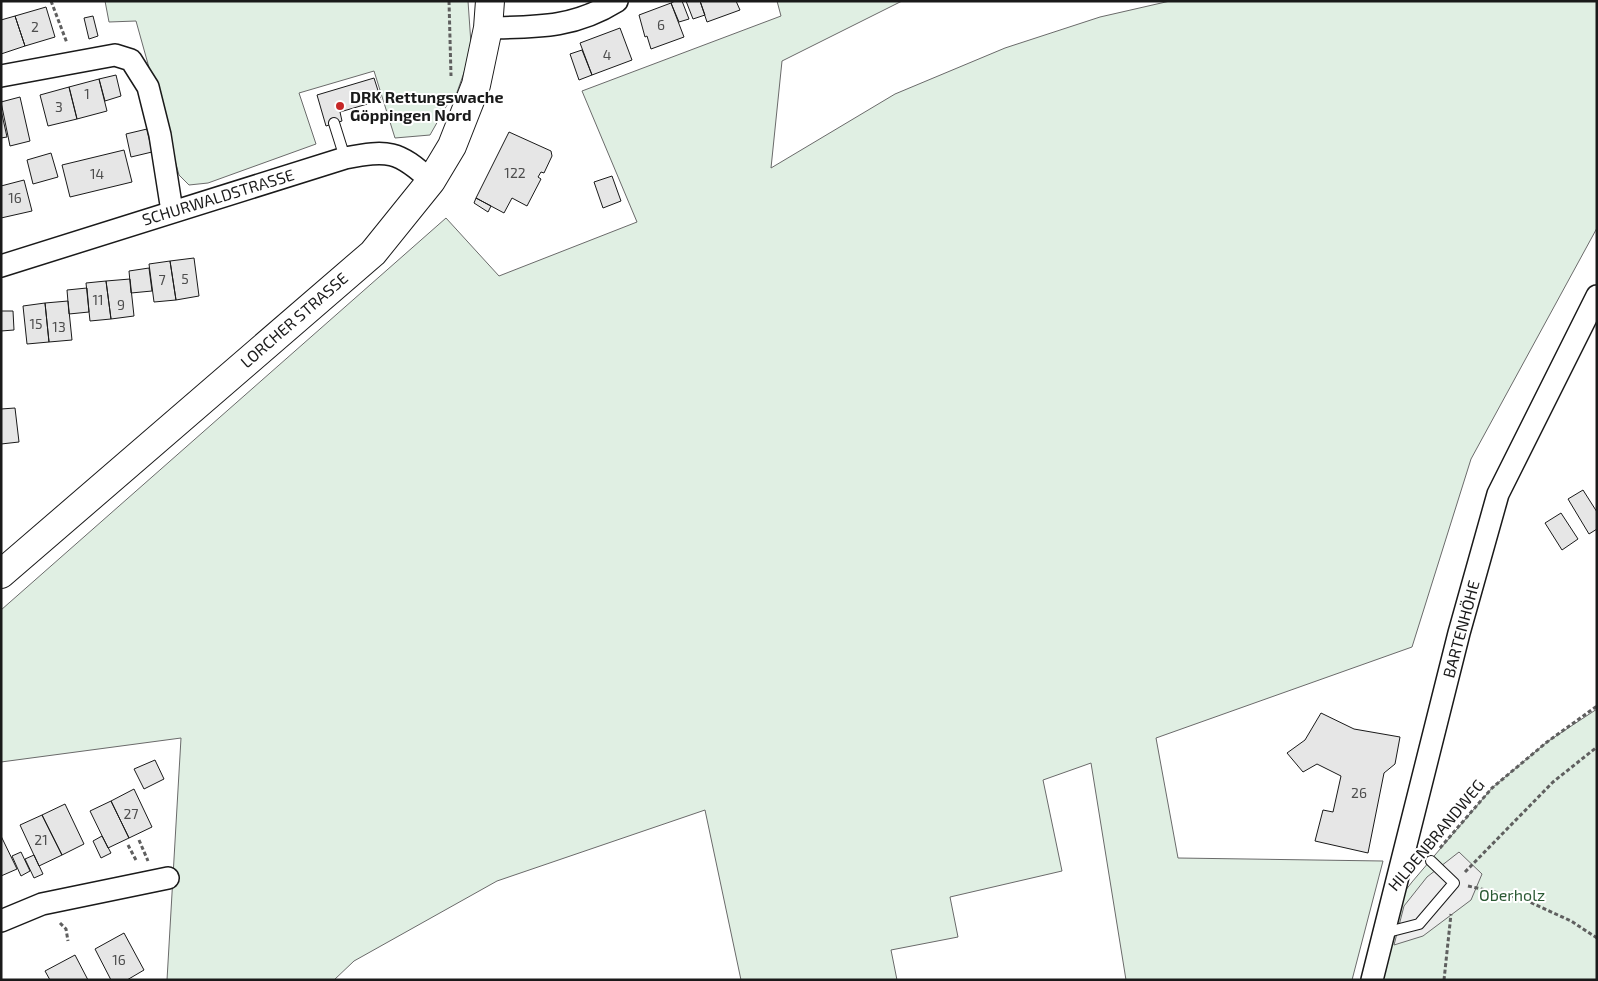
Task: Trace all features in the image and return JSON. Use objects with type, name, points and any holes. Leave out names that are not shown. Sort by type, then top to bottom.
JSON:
[{"type":"main road","name":"LORCHER STRASSE","points":[[1,574],[373,253],[431,181],[452,146],[471,102],[488,28],[490,1]]},
{"type":"street","points":[[488,28],[562,25],[600,12],[617,1]]},
{"type":"street","points":[[1,76],[115,55],[131,60],[148,87],[160,135],[172,211]]},
{"type":"street","name":"SCHURWALDSTRASSE","points":[[1,266],[345,158],[372,153],[391,154],[411,162],[431,181]]},
{"type":"street","name":"BARTENHÖHE","points":[[1372,980],[1459,633],[1498,494],[1597,296]]},
{"type":"street","points":[[1,920],[42,904],[168,878]]},
{"type":"lane","points":[[334,124],[345,158]]},
{"type":"lane","points":[[1384,933],[1419,924],[1454,883],[1431,860]]},
{"type":"path","points":[[51,1],[65,36],[71,63]]},
{"type":"path","points":[[449,1],[450,68]]},
{"type":"path","name":"HILDENBRANDWEG","points":[[1431,860],[1492,788],[1547,742],[1597,706]]},
{"type":"path","points":[[1444,980],[1454,883],[1553,782],[1597,747]]},
{"type":"path","points":[[1454,883],[1521,898],[1571,921],[1597,938]]},
{"type":"path","points":[[56,919],[66,929],[68,941]]},
{"type":"green space","points":[[105,1],[468,1],[471,44],[467,64],[455,98],[449,94],[447,105],[430,135],[395,138],[374,71],[299,93],[316,144],[208,183],[189,185],[179,175],[136,21],[109,22]]},
{"type":"green space","points":[[777,1],[902,1],[782,61],[771,168],[895,94],[1005,48],[1100,17],[1170,1],[1597,1],[1597,228],[1471,459],[1412,647],[1156,738],[1178,858],[1383,861],[1352,980],[1126,980],[1091,763],[1043,780],[1062,871],[950,897],[958,937],[891,950],[897,980],[741,980],[705,810],[497,881],[354,961],[334,980],[167,980],[181,738],[1,762],[1,610],[446,218],[499,276],[637,222],[582,91],[781,16]]},
{"type":"green space","name":"Oberholz","points":[[1597,709],[1597,980],[1372,980],[1391,909],[1412,882],[1492,788],[1547,742]]},
{"type":"shaded area","points":[[1459,852],[1482,874],[1471,900],[1423,936],[1394,945],[1404,906],[1427,877]]},
{"type":"building","points":[[682,1],[689,19],[679,22],[671,3]]},
{"type":"building","points":[[686,1],[700,1],[705,15],[693,19]]},
{"type":"building","points":[[700,1],[736,1],[740,10],[707,22]]},
{"type":"building","points":[[671,3],[684,37],[651,49],[647,36],[645,37],[639,15]]},
{"type":"building","points":[[46,7],[55,37],[25,46],[15,16]]},
{"type":"building","points":[[15,16],[25,46],[1,54],[1,20]]},
{"type":"building","points":[[93,16],[98,36],[89,39],[84,18]]},
{"type":"building","points":[[620,28],[632,60],[592,75],[580,43]]},
{"type":"building","points":[[582,50],[592,75],[579,80],[570,54]]},
{"type":"building","points":[[116,75],[121,96],[105,101],[99,79]]},
{"type":"building","name":"DRK Rettungswache Göppingen Nord","points":[[374,78],[381,100],[340,112],[342,121],[326,126],[317,95]]},
{"type":"building","points":[[99,79],[107,111],[77,119],[69,87]]},
{"type":"building","points":[[69,87],[77,119],[48,126],[40,95]]},
{"type":"building","points":[[20,97],[30,141],[10,146],[1,102]]},
{"type":"building","points":[[1,110],[7,137],[1,138]]},
{"type":"building","points":[[147,129],[152,152],[131,157],[126,134]]},
{"type":"building","points":[[509,132],[551,151],[552,156],[544,173],[541,172],[538,177],[541,179],[527,206],[512,198],[504,213],[476,198]]},
{"type":"building","points":[[124,150],[132,182],[70,197],[62,165]]},
{"type":"building","points":[[51,153],[58,177],[33,184],[27,160]]},
{"type":"building","points":[[612,176],[621,201],[603,208],[594,182]]},
{"type":"building","points":[[24,180],[32,211],[1,218],[1,186]]},
{"type":"building","points":[[476,198],[491,206],[488,212],[474,203]]},
{"type":"building","points":[[194,258],[199,296],[176,300],[170,261]]},
{"type":"building","points":[[170,261],[176,300],[154,302],[149,264]]},
{"type":"building","points":[[149,268],[152,291],[131,293],[129,271]]},
{"type":"building","points":[[130,279],[134,316],[111,319],[106,281]]},
{"type":"building","points":[[106,281],[111,319],[90,321],[86,283]]},
{"type":"building","points":[[87,288],[89,312],[69,314],[67,290]]},
{"type":"building","points":[[68,301],[72,340],[49,342],[45,303]]},
{"type":"building","points":[[45,303],[49,342],[27,344],[23,306]]},
{"type":"building","points":[[1,311],[13,311],[14,330],[1,331]]},
{"type":"building","points":[[15,408],[19,442],[1,444],[1,409]]},
{"type":"building","points":[[1583,490],[1597,512],[1597,529],[1589,534],[1568,499]]},
{"type":"building","points":[[1561,513],[1578,539],[1562,550],[1545,523]]},
{"type":"building","points":[[1321,713],[1354,729],[1400,737],[1395,764],[1384,773],[1368,853],[1315,841],[1323,810],[1333,812],[1341,776],[1317,764],[1303,772],[1287,753],[1305,740]]},
{"type":"building","points":[[155,760],[164,779],[144,789],[134,769]]},
{"type":"building","points":[[134,789],[152,827],[129,838],[111,801]]},
{"type":"building","points":[[111,801],[129,838],[108,848],[90,811]]},
{"type":"building","points":[[65,804],[84,844],[62,855],[42,815]]},
{"type":"building","points":[[42,815],[62,855],[39,866],[20,825]]},
{"type":"building","points":[[1,836],[17,869],[1,876]]},
{"type":"building","points":[[102,836],[111,853],[101,858],[93,841]]},
{"type":"building","points":[[21,852],[30,871],[21,876],[12,856]]},
{"type":"building","points":[[34,855],[43,874],[34,878],[25,859]]},
{"type":"building","points":[[124,933],[144,970],[127,980],[111,980],[95,949]]},
{"type":"building","points":[[75,955],[88,980],[50,980],[45,971]]},
{"type":"place","name":"DRK Rettungswache Göppingen Nord","points":[[340,106]]}]
